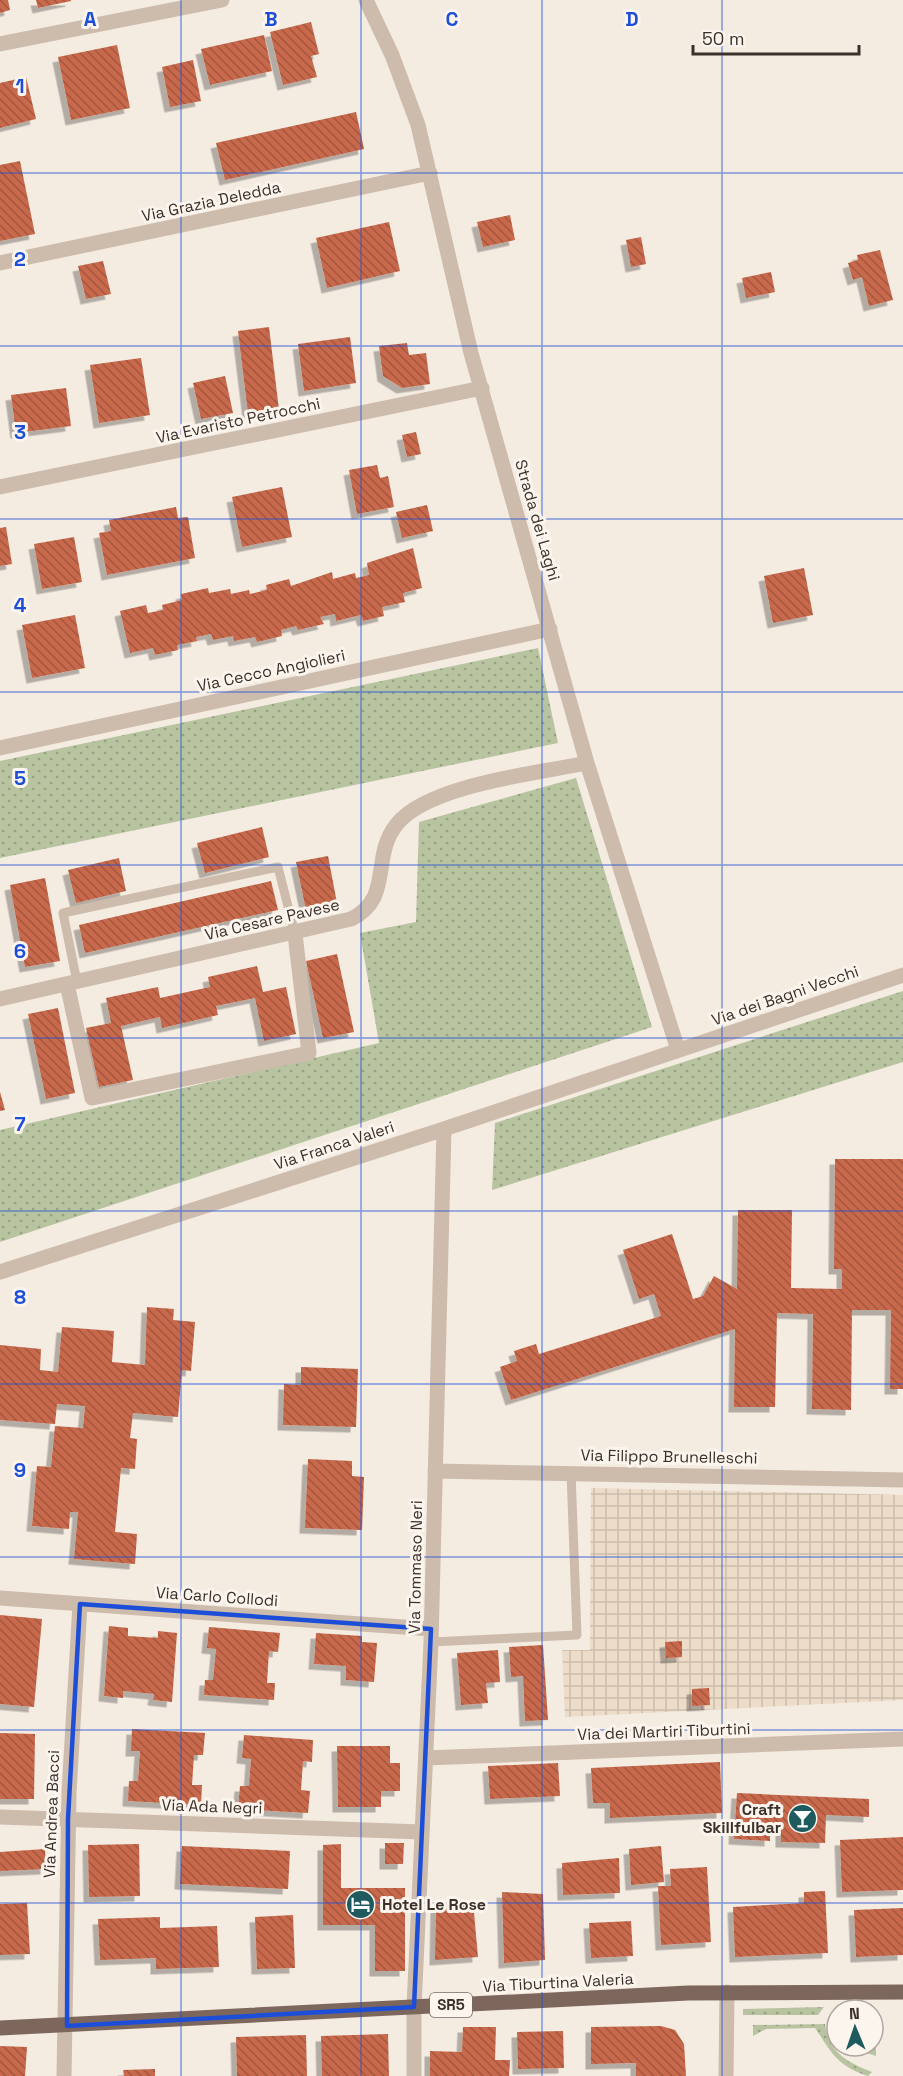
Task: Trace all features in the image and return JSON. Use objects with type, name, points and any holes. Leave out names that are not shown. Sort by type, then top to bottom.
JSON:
[{"type":"main road","name":"Via Tiburtina Valeria","points":[[0,2028],[727,1992],[903,1992]]},
{"type":"street","points":[[0,44],[222,0]]},
{"type":"street","name":"Strada dei Laghi","points":[[366,0],[410,100],[430,173],[455,291],[587,763],[678,1050]]},
{"type":"street","name":"Via Grazia Deledda","points":[[0,263],[430,173]]},
{"type":"street","name":"Via Evaristo Petrocchi","points":[[0,487],[482,388]]},
{"type":"street","name":"Via Cecco Angiolieri","points":[[0,747],[550,629]]},
{"type":"street","name":"Via Cesare Pavese","points":[[0,999],[343,922],[369,908],[378,891],[386,843],[397,824],[419,806],[462,789],[587,763]]},
{"type":"street","points":[[72,983],[92,1098],[309,1053],[295,934]]},
{"type":"street","name":"Via dei Bagni Vecchi","points":[[678,1050],[903,975]]},
{"type":"street","name":"Via Franca Valeri","points":[[0,1272],[678,1050]]},
{"type":"street","name":"Via Tommaso Neri","points":[[414,2076],[414,2007],[431,1636],[444,1128]]},
{"type":"street","name":"Via Filippo Brunelleschi","points":[[435,1471],[903,1480]]},
{"type":"street","name":"Via Carlo Collodi","points":[[0,1598],[431,1636]]},
{"type":"street","name":"Via Andrea Bacci","points":[[64,2076],[67,2026],[68,1818],[80,1604]]},
{"type":"street","name":"Via dei Martiri Tiburtini","points":[[426,1758],[903,1739]]},
{"type":"street","name":"Via Ada Negri","points":[[0,1817],[422,1832]]},
{"type":"street","points":[[726,2076],[727,1992]]},
{"type":"lane","points":[[72,983],[63,913],[278,867],[295,934]]},
{"type":"lane","points":[[431,1636],[577,1635],[571,1472]]},
{"type":"highlighted area","points":[[80,1604],[431,1629],[414,2007],[67,2026],[68,1819]]},
{"type":"green space","points":[[538,648],[558,743],[0,858],[0,761]]},
{"type":"green space","points":[[576,778],[652,1027],[0,1242],[0,1130],[379,1043],[360,933],[416,922],[419,822]]},
{"type":"green space","points":[[903,991],[903,1062],[492,1190],[495,1123]]},
{"type":"green space","points":[[824,2007],[818,2015],[743,2015],[743,2009]]},
{"type":"green space","points":[[825,2024],[825,2043],[815,2028],[766,2029],[753,2036],[753,2025]]},
{"type":"green space","points":[[836,2058],[845,2058],[872,2072],[868,2076]]},
{"type":"shaded area","points":[[591,1488],[903,1495],[903,1700],[565,1717],[562,1650],[590,1650]]},
{"type":"building","points":[[0,0],[8,0],[10,10],[0,13]]},
{"type":"building","points":[[36,0],[71,0],[71,1],[38,8]]},
{"type":"building","points":[[311,22],[319,54],[311,56],[317,77],[283,85],[270,32]]},
{"type":"building","points":[[264,35],[272,71],[210,85],[201,49]]},
{"type":"building","points":[[117,45],[130,108],[71,120],[58,57]]},
{"type":"building","points":[[193,60],[201,101],[170,107],[162,67]]},
{"type":"building","points":[[26,77],[36,119],[0,128],[0,83]]},
{"type":"building","points":[[356,112],[364,149],[225,180],[216,143]]},
{"type":"building","points":[[20,161],[35,234],[0,241],[0,165]]},
{"type":"building","points":[[510,215],[515,240],[483,247],[477,222]]},
{"type":"building","points":[[389,222],[400,271],[327,288],[316,238]]},
{"type":"building","points":[[641,237],[646,264],[631,267],[626,240]]},
{"type":"building","points":[[880,250],[893,300],[869,306],[862,277],[853,280],[848,263],[858,260],[857,255]]},
{"type":"building","points":[[103,261],[111,294],[86,299],[78,266]]},
{"type":"building","points":[[771,272],[775,292],[746,298],[742,278]]},
{"type":"building","points":[[269,327],[279,410],[248,413],[238,331]]},
{"type":"building","points":[[350,337],[356,383],[304,391],[298,344]]},
{"type":"building","points":[[407,343],[409,355],[426,353],[430,384],[402,388],[383,376],[379,346]]},
{"type":"building","points":[[141,358],[150,415],[99,423],[90,365]]},
{"type":"building","points":[[225,376],[233,413],[201,419],[193,383]]},
{"type":"building","points":[[66,388],[71,426],[16,433],[11,395]]},
{"type":"building","points":[[416,432],[421,454],[407,457],[402,435]]},
{"type":"building","points":[[377,465],[380,478],[388,476],[394,507],[357,514],[349,470]]},
{"type":"building","points":[[282,487],[292,537],[242,547],[232,497]]},
{"type":"building","points":[[427,505],[433,531],[402,538],[396,512]]},
{"type":"building","points":[[176,507],[178,518],[188,517],[195,558],[107,575],[99,533],[111,531],[109,520]]},
{"type":"building","points":[[6,527],[12,564],[0,566],[0,528]]},
{"type":"building","points":[[74,537],[82,582],[42,589],[34,544]]},
{"type":"building","points":[[413,548],[422,588],[403,593],[405,602],[382,607],[384,616],[363,621],[361,615],[336,621],[335,614],[320,617],[324,624],[298,630],[296,626],[281,630],[282,636],[257,642],[255,637],[234,641],[233,636],[213,640],[211,634],[196,637],[197,641],[177,645],[178,650],[155,655],[153,648],[130,653],[120,611],[146,605],[148,613],[163,610],[162,605],[182,600],[181,594],[208,588],[209,593],[230,589],[231,594],[249,590],[250,594],[267,590],[266,585],[289,579],[291,586],[332,572],[333,579],[355,573],[356,578],[369,575],[367,563]]},
{"type":"building","points":[[804,568],[813,615],[773,623],[764,576]]},
{"type":"building","points":[[75,615],[85,668],[32,678],[22,625]]},
{"type":"building","points":[[262,827],[269,857],[205,873],[197,843]]},
{"type":"building","points":[[328,856],[337,903],[306,910],[296,862]]},
{"type":"building","points":[[119,858],[126,891],[76,903],[68,870]]},
{"type":"building","points":[[45,878],[60,961],[25,967],[10,885]]},
{"type":"building","points":[[271,881],[278,910],[85,953],[79,925]]},
{"type":"building","points":[[337,954],[354,1032],[323,1038],[306,961]]},
{"type":"building","points":[[257,966],[263,992],[286,987],[296,1034],[264,1041],[255,998],[216,1006],[218,1015],[162,1028],[160,1017],[121,1026],[133,1080],[99,1087],[86,1028],[111,1023],[106,998],[158,987],[160,998],[210,987],[208,977]]},
{"type":"building","points":[[58,1008],[75,1093],[46,1099],[28,1014]]},
{"type":"building","points":[[0,1092],[5,1110],[0,1111]]},
{"type":"building","points":[[835,1159],[903,1159],[903,1389],[890,1389],[891,1310],[852,1310],[851,1410],[812,1409],[813,1314],[777,1313],[775,1407],[734,1407],[735,1329],[511,1400],[500,1367],[517,1361],[514,1351],[536,1344],[539,1354],[661,1316],[654,1294],[639,1299],[623,1250],[672,1234],[693,1299],[703,1296],[714,1276],[737,1289],[738,1210],[792,1210],[791,1288],[842,1289],[842,1269],[834,1269]]},
{"type":"building","points":[[147,1307],[174,1309],[173,1320],[195,1322],[191,1371],[182,1370],[178,1417],[133,1413],[130,1438],[137,1439],[135,1469],[121,1468],[115,1532],[137,1534],[135,1564],[74,1559],[78,1512],[70,1512],[69,1529],[32,1526],[37,1466],[51,1467],[55,1426],[83,1428],[85,1406],[57,1404],[55,1424],[0,1420],[0,1345],[41,1349],[40,1370],[58,1372],[62,1327],[114,1331],[112,1362],[145,1365]]},
{"type":"building","points":[[301,1367],[358,1369],[356,1427],[283,1425],[284,1384],[301,1385]]},
{"type":"building","points":[[308,1459],[352,1461],[352,1476],[364,1477],[362,1530],[305,1528]]},
{"type":"building","points":[[0,1615],[42,1619],[34,1707],[0,1704]]},
{"type":"building","points":[[109,1626],[128,1628],[128,1636],[158,1638],[158,1631],[177,1633],[172,1702],[153,1700],[154,1694],[123,1691],[123,1698],[104,1696]]},
{"type":"building","points":[[209,1627],[280,1633],[278,1652],[269,1651],[267,1683],[275,1683],[274,1700],[204,1695],[205,1680],[213,1680],[216,1649],[207,1648]]},
{"type":"building","points":[[316,1633],[362,1636],[362,1642],[377,1643],[374,1682],[346,1680],[346,1666],[314,1664]]},
{"type":"building","points":[[682,1641],[682,1657],[666,1658],[665,1642]]},
{"type":"building","points":[[543,1645],[548,1720],[525,1721],[523,1676],[511,1677],[509,1647]]},
{"type":"building","points":[[498,1650],[500,1682],[486,1683],[488,1703],[461,1705],[457,1653]]},
{"type":"building","points":[[709,1688],[710,1705],[692,1706],[692,1689]]},
{"type":"building","points":[[132,1729],[205,1733],[203,1755],[194,1755],[192,1785],[202,1785],[201,1805],[128,1801],[129,1781],[138,1781],[140,1751],[131,1751]]},
{"type":"building","points":[[0,1733],[35,1734],[34,1799],[0,1799]]},
{"type":"building","points":[[244,1735],[313,1740],[312,1762],[303,1761],[301,1790],[310,1791],[308,1813],[238,1809],[240,1786],[249,1786],[251,1759],[242,1758]]},
{"type":"building","points":[[337,1746],[390,1746],[390,1763],[400,1763],[400,1791],[381,1791],[381,1807],[338,1807]]},
{"type":"building","points":[[720,1762],[722,1813],[610,1818],[610,1803],[593,1803],[591,1768]]},
{"type":"building","points":[[558,1763],[560,1796],[490,1799],[488,1766]]},
{"type":"building","points":[[737,1793],[869,1799],[869,1817],[826,1815],[825,1843],[781,1842],[781,1829],[770,1829],[770,1841],[734,1839]]},
{"type":"building","points":[[903,1837],[903,1890],[842,1892],[840,1840]]},
{"type":"building","points":[[385,1843],[404,1843],[403,1864],[385,1864]]},
{"type":"building","points":[[139,1844],[140,1896],[89,1897],[88,1845]]},
{"type":"building","points":[[341,1844],[341,1888],[405,1888],[405,1971],[375,1971],[375,1925],[323,1925],[323,1845]]},
{"type":"building","points":[[182,1846],[290,1851],[288,1889],[180,1884]]},
{"type":"building","points":[[661,1846],[664,1882],[631,1885],[629,1849]]},
{"type":"building","points":[[45,1849],[46,1869],[0,1871],[0,1852]]},
{"type":"building","points":[[619,1858],[620,1893],[563,1895],[562,1863]]},
{"type":"building","points":[[707,1867],[711,1942],[661,1945],[658,1886],[671,1886],[670,1869]]},
{"type":"building","points":[[825,1891],[828,1953],[735,1957],[733,1907],[804,1903],[804,1892]]},
{"type":"building","points":[[502,1892],[543,1894],[545,1960],[504,1963]]},
{"type":"building","points":[[473,1902],[478,1957],[435,1960],[436,1904]]},
{"type":"building","points":[[27,1903],[30,1954],[0,1955],[0,1904]]},
{"type":"building","points":[[903,1908],[903,1955],[856,1957],[854,1910]]},
{"type":"building","points":[[293,1915],[295,1968],[257,1969],[255,1917]]},
{"type":"building","points":[[160,1917],[160,1928],[217,1926],[219,1967],[156,1969],[156,1958],[100,1960],[98,1919]]},
{"type":"building","points":[[631,1921],[633,1956],[591,1958],[589,1923]]},
{"type":"building","points":[[661,2026],[675,2030],[684,2044],[686,2076],[636,2076],[636,2063],[591,2064],[591,2027]]},
{"type":"building","points":[[463,2027],[496,2027],[495,2060],[510,2060],[509,2076],[430,2076],[430,2051],[462,2052]]},
{"type":"building","points":[[563,2031],[564,2068],[518,2069],[517,2032]]},
{"type":"building","points":[[388,2034],[389,2076],[322,2076],[321,2036]]},
{"type":"building","points":[[306,2035],[307,2076],[237,2076],[236,2037]]},
{"type":"building","points":[[0,2046],[27,2047],[25,2076],[0,2076]]},
{"type":"building","points":[[155,2069],[155,2076],[124,2076],[123,2070]]},
{"type":"place","name":"Craft Skillfulbar","points":[[802,1818]]},
{"type":"place","name":"Hotel Le Rose","points":[[361,1904]]}]
